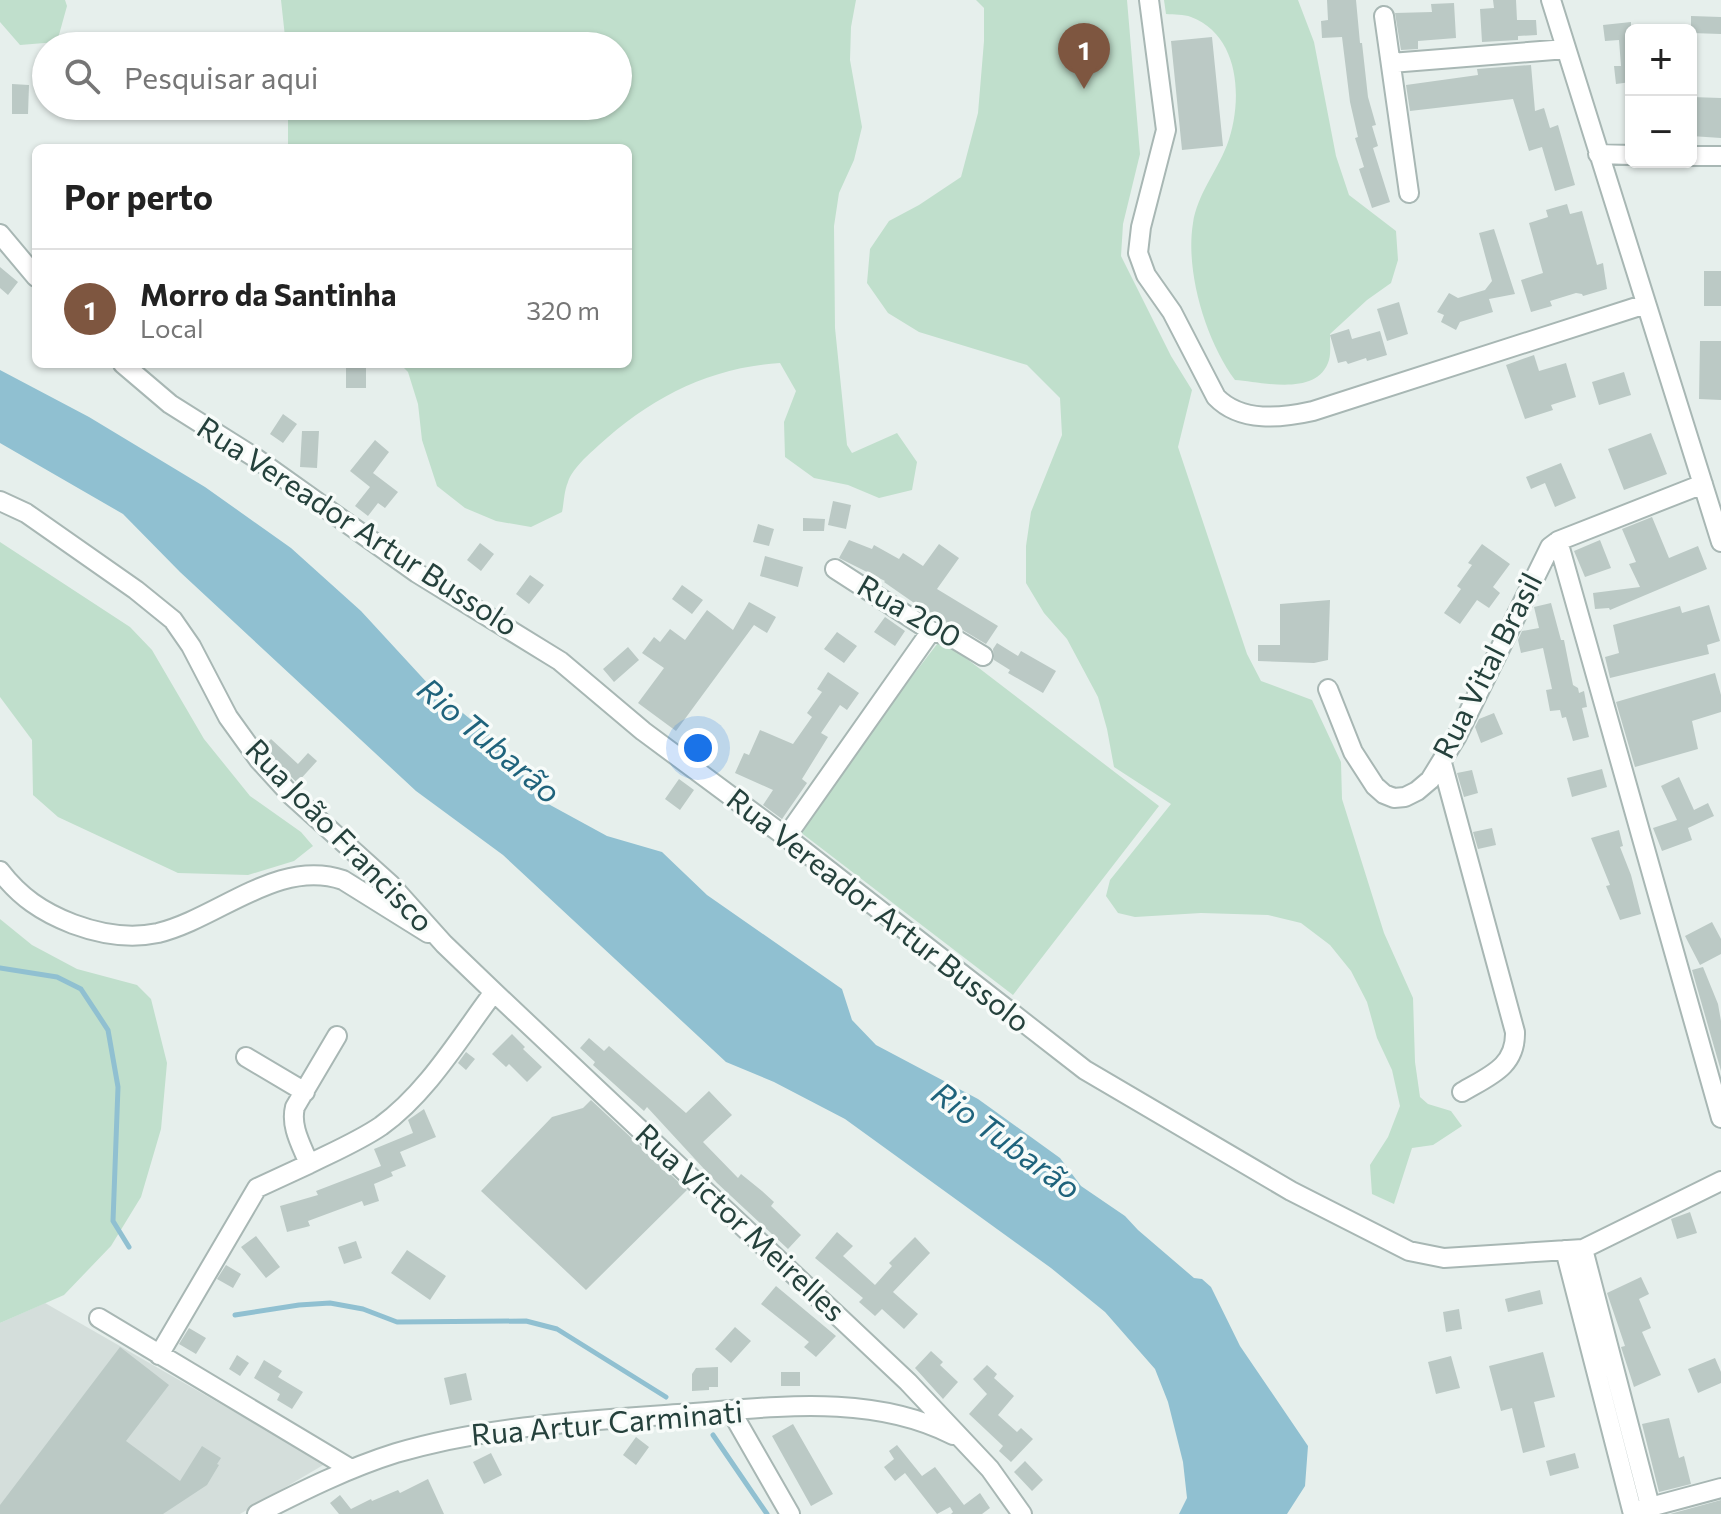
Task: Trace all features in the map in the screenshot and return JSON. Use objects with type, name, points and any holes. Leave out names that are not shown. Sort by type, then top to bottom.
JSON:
[{"type":"street","points":[[1149,0],[1166,130],[1141,227],[1138,253],[1146,275],[1172,312],[1222,403],[1246,413],[1268,417],[1287,417],[1313,411],[1646,304]]},
{"type":"street","points":[[1551,0],[1721,542]]},
{"type":"street","points":[[1384,16],[1409,193]]},
{"type":"street","points":[[1391,63],[1566,49]]},
{"type":"street","points":[[1598,154],[1625,155]]},
{"type":"street","points":[[1697,156],[1721,156]]},
{"type":"street","points":[[0,234],[32,272]]},
{"type":"street","name":"Rua Vereador Artur Bussolo","points":[[128,368],[170,404],[254,457],[417,573],[560,661],[643,731],[786,837],[1085,1070],[1291,1191],[1392,1243],[1424,1255],[1465,1258],[1574,1249]]},
{"type":"street","name":"Rua Vital Brasil","points":[[1328,689],[1364,772],[1384,794],[1394,798],[1417,791],[1442,763],[1543,557],[1558,541],[1703,484]]},
{"type":"street","name":"Rua João Francisco","points":[[0,501],[26,513],[136,590],[173,620],[191,646],[213,693],[259,760],[291,795],[412,905],[444,944]]},
{"type":"street","points":[[1558,541],[1721,1118]]},
{"type":"street","name":"Rua 200","points":[[835,569],[931,631],[950,636],[983,656]]},
{"type":"street","points":[[786,837],[931,631]]},
{"type":"street","points":[[1442,763],[1515,1032],[1514,1051],[1510,1058],[1494,1073],[1462,1092]]},
{"type":"street","points":[[0,871],[15,891],[54,917],[85,929],[132,936],[178,927],[271,883],[309,874],[327,874],[363,891],[444,944]]},
{"type":"street","name":"Rua Victor Meirelles","points":[[444,944],[874,1348],[966,1441],[1022,1514]]},
{"type":"street","points":[[159,1355],[257,1188],[364,1136],[397,1113],[423,1085],[494,992]]},
{"type":"street","points":[[309,1164],[293,1116],[337,1036]]},
{"type":"street","points":[[246,1057],[305,1092]]},
{"type":"street","points":[[1721,1181],[1574,1249],[1642,1512],[1721,1488]]},
{"type":"street","points":[[99,1318],[351,1469]]},
{"type":"street","name":"Rua Artur Carminati","points":[[257,1514],[351,1469],[414,1448],[495,1431],[564,1422],[819,1406],[884,1412],[936,1426],[966,1441]]},
{"type":"street","points":[[731,1411],[790,1514]]},
{"type":"shaded area","points":[[45,1303],[325,1464],[240,1514],[0,1514],[0,1323]]},
{"type":"green space","points":[[0,0],[65,0],[67,6],[60,32],[32,32],[32,44],[20,45],[0,22]]},
{"type":"green space","points":[[281,0],[856,0],[850,60],[862,127],[854,160],[839,193],[834,226],[835,328],[847,445],[852,453],[897,433],[917,462],[912,490],[879,498],[848,485],[814,478],[785,457],[784,422],[796,391],[780,363],[705,378],[660,399],[619,428],[577,467],[567,486],[562,512],[531,527],[496,521],[465,508],[437,486],[422,440],[418,404],[404,368],[632,368],[632,144],[288,144],[288,120],[632,120],[632,32],[284,32]]},
{"type":"green space","points":[[976,0],[1127,0],[1140,154],[1123,224],[1121,256],[1171,356],[1192,390],[1178,447],[1247,654],[1261,681],[1312,700],[1341,762],[1342,799],[1384,933],[1413,998],[1415,1062],[1420,1097],[1428,1104],[1451,1111],[1462,1126],[1433,1145],[1412,1148],[1394,1204],[1372,1194],[1370,1165],[1388,1137],[1400,1106],[1392,1070],[1377,1038],[1367,1002],[1351,971],[1330,945],[1301,923],[1268,915],[1201,913],[1135,917],[1118,913],[1106,896],[1110,880],[1171,804],[1114,767],[1098,697],[1067,639],[1044,613],[1026,583],[1026,546],[1031,512],[1062,435],[1060,398],[1027,365],[919,332],[888,313],[867,283],[870,249],[889,221],[961,177],[978,113],[984,8]]},
{"type":"green space","points":[[1164,0],[1298,0],[1314,42],[1336,156],[1349,195],[1396,231],[1398,260],[1391,283],[1330,334],[1329,360],[1323,372],[1314,379],[1288,385],[1235,380],[1207,326],[1192,263],[1193,223],[1232,128],[1236,91],[1234,72],[1220,39],[1208,26],[1191,17],[1166,14]]},
{"type":"green space","points":[[0,542],[130,627],[152,650],[204,739],[250,796],[301,832],[313,846],[294,861],[248,875],[178,873],[58,817],[33,795],[32,740],[0,697]]},
{"type":"green space","points":[[941,639],[1159,806],[1013,995],[795,828]]},
{"type":"green space","points":[[0,919],[32,945],[77,969],[137,985],[151,999],[167,1063],[161,1129],[141,1197],[111,1246],[64,1295],[0,1323]]},
{"type":"water","name":"Rio Tubarão","points":[[0,370],[89,417],[205,487],[291,548],[361,611],[431,687],[502,745],[541,800],[607,836],[662,852],[707,895],[842,989],[852,1020],[876,1045],[978,1099],[1060,1158],[1081,1186],[1125,1216],[1194,1278],[1202,1279],[1211,1287],[1240,1346],[1308,1446],[1305,1486],[1287,1514],[1179,1514],[1187,1498],[1183,1462],[1168,1402],[1155,1369],[1105,1312],[1051,1268],[845,1119],[774,1082],[726,1062],[503,855],[416,791],[180,572],[123,514],[0,443]]},
{"type":"building","points":[[1327,0],[1356,0],[1368,97],[1376,125],[1372,126],[1378,146],[1373,148],[1390,202],[1372,208],[1359,169],[1364,167],[1355,138],[1358,137],[1342,37],[1322,38],[1321,21],[1328,20]]},
{"type":"building","points":[[1493,0],[1516,0],[1517,20],[1536,20],[1537,35],[1518,36],[1518,40],[1482,42],[1480,9],[1494,8]]},
{"type":"building","points":[[1454,3],[1456,38],[1418,41],[1418,49],[1401,50],[1395,13],[1432,12],[1431,4]]},
{"type":"building","points":[[1691,16],[1721,17],[1721,34],[1697,33],[1697,24],[1691,24]]},
{"type":"building","points":[[1631,22],[1625,24],[1625,83],[1616,84],[1614,66],[1621,66],[1619,40],[1605,41],[1603,25]]},
{"type":"building","points":[[1212,37],[1223,146],[1182,150],[1171,41]]},
{"type":"building","points":[[1531,65],[1535,111],[1544,108],[1550,128],[1558,125],[1575,185],[1555,191],[1542,147],[1529,151],[1513,99],[1410,111],[1406,85],[1478,75],[1477,69]]},
{"type":"building","points":[[12,84],[29,85],[28,114],[12,114]]},
{"type":"building","points":[[1697,97],[1721,98],[1721,138],[1697,136]]},
{"type":"building","points":[[1567,204],[1570,214],[1582,211],[1597,265],[1603,263],[1607,289],[1583,296],[1576,293],[1550,301],[1552,306],[1531,312],[1521,280],[1543,273],[1529,223],[1548,217],[1546,210]]},
{"type":"building","points":[[1494,229],[1515,294],[1489,299],[1493,312],[1460,322],[1456,330],[1441,322],[1444,315],[1437,312],[1449,293],[1458,298],[1485,290],[1492,281],[1479,233]]},
{"type":"building","points":[[0,267],[18,282],[8,295],[0,288]]},
{"type":"building","points":[[1704,271],[1721,271],[1721,306],[1704,306]]},
{"type":"building","points":[[1399,302],[1408,334],[1387,341],[1377,309]]},
{"type":"building","points":[[1349,329],[1352,339],[1380,331],[1387,355],[1367,361],[1366,358],[1348,364],[1346,361],[1338,363],[1330,335]]},
{"type":"building","points":[[1700,341],[1721,341],[1721,400],[1699,399]]},
{"type":"building","points":[[1534,355],[1539,371],[1566,363],[1576,397],[1551,405],[1553,410],[1525,419],[1506,365]]},
{"type":"building","points":[[346,368],[366,368],[366,388],[346,388]]},
{"type":"building","points":[[1624,372],[1631,395],[1599,405],[1592,382]]},
{"type":"building","points":[[283,414],[297,424],[283,443],[270,434]]},
{"type":"building","points":[[302,431],[319,431],[317,468],[300,467]]},
{"type":"building","points":[[1651,433],[1667,474],[1624,490],[1608,449]]},
{"type":"building","points":[[375,440],[389,452],[373,473],[398,492],[385,508],[378,503],[368,516],[355,506],[370,487],[350,471]]},
{"type":"building","points":[[1561,463],[1576,498],[1555,507],[1545,483],[1531,489],[1526,477]]},
{"type":"building","points":[[833,501],[851,505],[846,529],[828,525]]},
{"type":"building","points":[[1652,517],[1669,558],[1698,546],[1707,569],[1610,610],[1595,609],[1593,593],[1640,587],[1629,564],[1636,562],[1622,529]]},
{"type":"building","points":[[803,518],[825,519],[824,531],[803,531]]},
{"type":"building","points":[[758,524],[774,529],[769,546],[753,542]]},
{"type":"building","points":[[849,540],[872,549],[874,545],[899,559],[903,553],[923,566],[939,544],[959,558],[937,589],[998,626],[986,644],[956,626],[940,621],[885,581],[839,558]]},
{"type":"building","points":[[1600,540],[1611,568],[1585,577],[1574,551]]},
{"type":"building","points":[[480,543],[494,554],[481,571],[467,560]]},
{"type":"building","points":[[1482,544],[1510,564],[1493,587],[1500,593],[1489,608],[1477,600],[1460,624],[1444,613],[1461,589],[1457,586]]},
{"type":"building","points":[[765,556],[803,567],[798,587],[760,576]]},
{"type":"building","points":[[530,575],[544,585],[529,604],[516,594]]},
{"type":"building","points":[[682,585],[703,600],[692,614],[672,599]]},
{"type":"building","points":[[1330,600],[1328,660],[1314,663],[1258,661],[1258,645],[1280,645],[1280,604]]},
{"type":"building","points":[[749,602],[776,617],[767,633],[754,625],[676,731],[638,703],[664,668],[642,653],[654,637],[660,642],[670,629],[685,640],[707,610],[733,630]]},
{"type":"building","points":[[1551,603],[1561,640],[1564,640],[1573,685],[1579,693],[1584,691],[1587,707],[1582,708],[1589,737],[1573,741],[1566,717],[1562,718],[1560,710],[1550,711],[1546,690],[1552,689],[1543,648],[1521,653],[1518,640],[1522,631],[1539,628],[1534,607]]},
{"type":"building","points":[[1709,605],[1720,641],[1707,645],[1709,654],[1610,678],[1605,657],[1619,653],[1613,625],[1680,606],[1682,613]]},
{"type":"building","points":[[885,617],[905,631],[895,646],[874,632]]},
{"type":"building","points":[[837,632],[857,646],[844,663],[824,649]]},
{"type":"building","points":[[997,643],[1018,656],[1021,651],[1056,671],[1043,693],[1008,673],[1010,670],[994,660],[993,649]]},
{"type":"building","points":[[628,647],[639,660],[614,682],[603,669]]},
{"type":"building","points":[[828,672],[859,693],[847,710],[840,705],[821,733],[828,737],[802,779],[807,783],[782,819],[763,805],[773,790],[735,773],[744,753],[749,755],[760,730],[793,744],[812,717],[807,713],[822,692],[817,689]]},
{"type":"building","points":[[1715,673],[1721,695],[1721,712],[1692,721],[1698,749],[1635,767],[1616,702]]},
{"type":"building","points":[[1494,713],[1503,734],[1481,743],[1475,727],[1479,719]]},
{"type":"building","points":[[271,739],[298,764],[308,753],[317,761],[297,783],[264,747]]},
{"type":"building","points":[[1602,769],[1607,787],[1572,797],[1567,778]]},
{"type":"building","points":[[1472,770],[1478,793],[1464,797],[1457,773]]},
{"type":"building","points":[[1679,777],[1694,810],[1708,803],[1714,816],[1688,828],[1692,840],[1662,851],[1653,828],[1677,820],[1661,786]]},
{"type":"building","points":[[679,779],[694,790],[680,810],[665,799]]},
{"type":"building","points":[[1492,828],[1496,845],[1478,849],[1473,832]]},
{"type":"building","points":[[1619,830],[1623,846],[1620,847],[1641,914],[1620,920],[1591,838]]},
{"type":"building","points":[[1712,922],[1721,939],[1721,954],[1700,965],[1685,936]]},
{"type":"building","points":[[1703,967],[1718,1004],[1721,1021],[1721,1071],[1692,970]]},
{"type":"building","points":[[512,1034],[542,1067],[527,1082],[509,1064],[506,1067],[492,1054]]},
{"type":"building","points":[[589,1038],[604,1051],[609,1046],[686,1113],[709,1091],[732,1115],[703,1142],[738,1178],[741,1174],[774,1202],[771,1206],[801,1235],[788,1249],[717,1183],[647,1107],[644,1111],[593,1065],[595,1062],[580,1048]]},
{"type":"building","points":[[466,1052],[475,1059],[466,1070],[458,1063]]},
{"type":"building","points":[[591,1100],[687,1190],[586,1290],[481,1191],[552,1117],[583,1108]]},
{"type":"building","points":[[424,1109],[436,1137],[400,1152],[406,1166],[374,1184],[379,1201],[364,1206],[362,1201],[308,1221],[310,1226],[287,1232],[280,1206],[318,1195],[316,1191],[381,1166],[374,1149],[413,1133],[408,1120]]},
{"type":"building","points":[[1690,1212],[1697,1233],[1677,1239],[1671,1219]]},
{"type":"building","points":[[837,1232],[853,1246],[843,1256],[875,1285],[892,1266],[889,1263],[915,1237],[930,1253],[893,1292],[918,1314],[904,1329],[882,1309],[875,1316],[859,1302],[863,1298],[815,1258]]},
{"type":"building","points":[[256,1236],[280,1267],[266,1278],[241,1247]]},
{"type":"building","points":[[356,1241],[362,1258],[344,1264],[338,1247]]},
{"type":"building","points":[[407,1250],[446,1276],[430,1300],[391,1273]]},
{"type":"building","points":[[226,1265],[241,1274],[233,1288],[217,1279]]},
{"type":"building","points":[[1641,1277],[1649,1294],[1639,1299],[1651,1328],[1642,1332],[1661,1375],[1634,1387],[1621,1347],[1625,1346],[1607,1293]]},
{"type":"building","points":[[776,1286],[836,1336],[816,1357],[804,1347],[809,1342],[761,1304]]},
{"type":"building","points":[[1540,1290],[1543,1304],[1508,1312],[1505,1299]]},
{"type":"building","points":[[1459,1309],[1462,1329],[1446,1332],[1443,1312]]},
{"type":"building","points":[[735,1327],[751,1341],[731,1363],[715,1349]]},
{"type":"building","points":[[189,1328],[206,1338],[196,1354],[179,1344]]},
{"type":"building","points":[[120,1347],[169,1385],[126,1441],[180,1481],[202,1446],[221,1458],[207,1485],[163,1514],[0,1514],[0,1505]]},
{"type":"building","points":[[931,1351],[943,1362],[940,1365],[958,1382],[943,1399],[915,1368]]},
{"type":"building","points":[[1543,1352],[1555,1397],[1534,1402],[1545,1447],[1523,1453],[1512,1408],[1501,1411],[1489,1366]]},
{"type":"building","points":[[237,1355],[249,1363],[240,1376],[229,1369]]},
{"type":"building","points":[[1451,1356],[1460,1388],[1436,1394],[1428,1362]]},
{"type":"building","points":[[1715,1358],[1721,1372],[1721,1383],[1698,1393],[1688,1369]]},
{"type":"building","points":[[264,1360],[282,1371],[278,1377],[303,1392],[292,1409],[277,1400],[280,1394],[254,1378]]},
{"type":"building","points":[[987,1365],[997,1374],[994,1378],[1014,1396],[998,1415],[1017,1432],[1021,1428],[1033,1439],[1011,1462],[999,1451],[1003,1446],[969,1414],[987,1394],[973,1379]]},
{"type":"building","points":[[718,1367],[718,1387],[692,1391],[692,1374],[696,1368]]},
{"type":"building","points":[[781,1372],[800,1372],[800,1386],[781,1386]]},
{"type":"building","points":[[466,1373],[472,1400],[450,1405],[444,1378]]},
{"type":"building","points":[[1669,1418],[1679,1458],[1684,1456],[1691,1484],[1659,1492],[1642,1424]]},
{"type":"building","points":[[793,1424],[833,1494],[811,1506],[772,1436]]},
{"type":"building","points":[[636,1437],[649,1447],[636,1465],[623,1455]]},
{"type":"building","points":[[897,1445],[922,1476],[935,1467],[964,1505],[980,1493],[990,1508],[982,1514],[951,1514],[950,1507],[937,1514],[905,1473],[895,1481],[884,1467],[894,1459],[889,1451]]},
{"type":"building","points":[[491,1453],[502,1475],[484,1484],[473,1462]]},
{"type":"building","points":[[1575,1453],[1579,1468],[1550,1476],[1546,1461]]},
{"type":"building","points":[[1025,1461],[1043,1480],[1032,1491],[1014,1472]]},
{"type":"building","points":[[428,1479],[444,1514],[339,1514],[330,1503],[340,1495],[351,1509],[398,1490],[400,1493]]},
{"type":"building","points":[[1721,1500],[1721,1514],[1670,1514]]},
{"type":"waterway","points":[[0,968],[57,977],[81,989],[108,1030],[118,1087],[113,1221],[129,1247]]},
{"type":"waterway","points":[[235,1315],[330,1303],[363,1309],[397,1322],[526,1321],[557,1329],[666,1397]]},
{"type":"waterway","points":[[713,1435],[767,1514]]},
{"type":"place","name":"Morro da Santinha","points":[[1084,89]]}]
